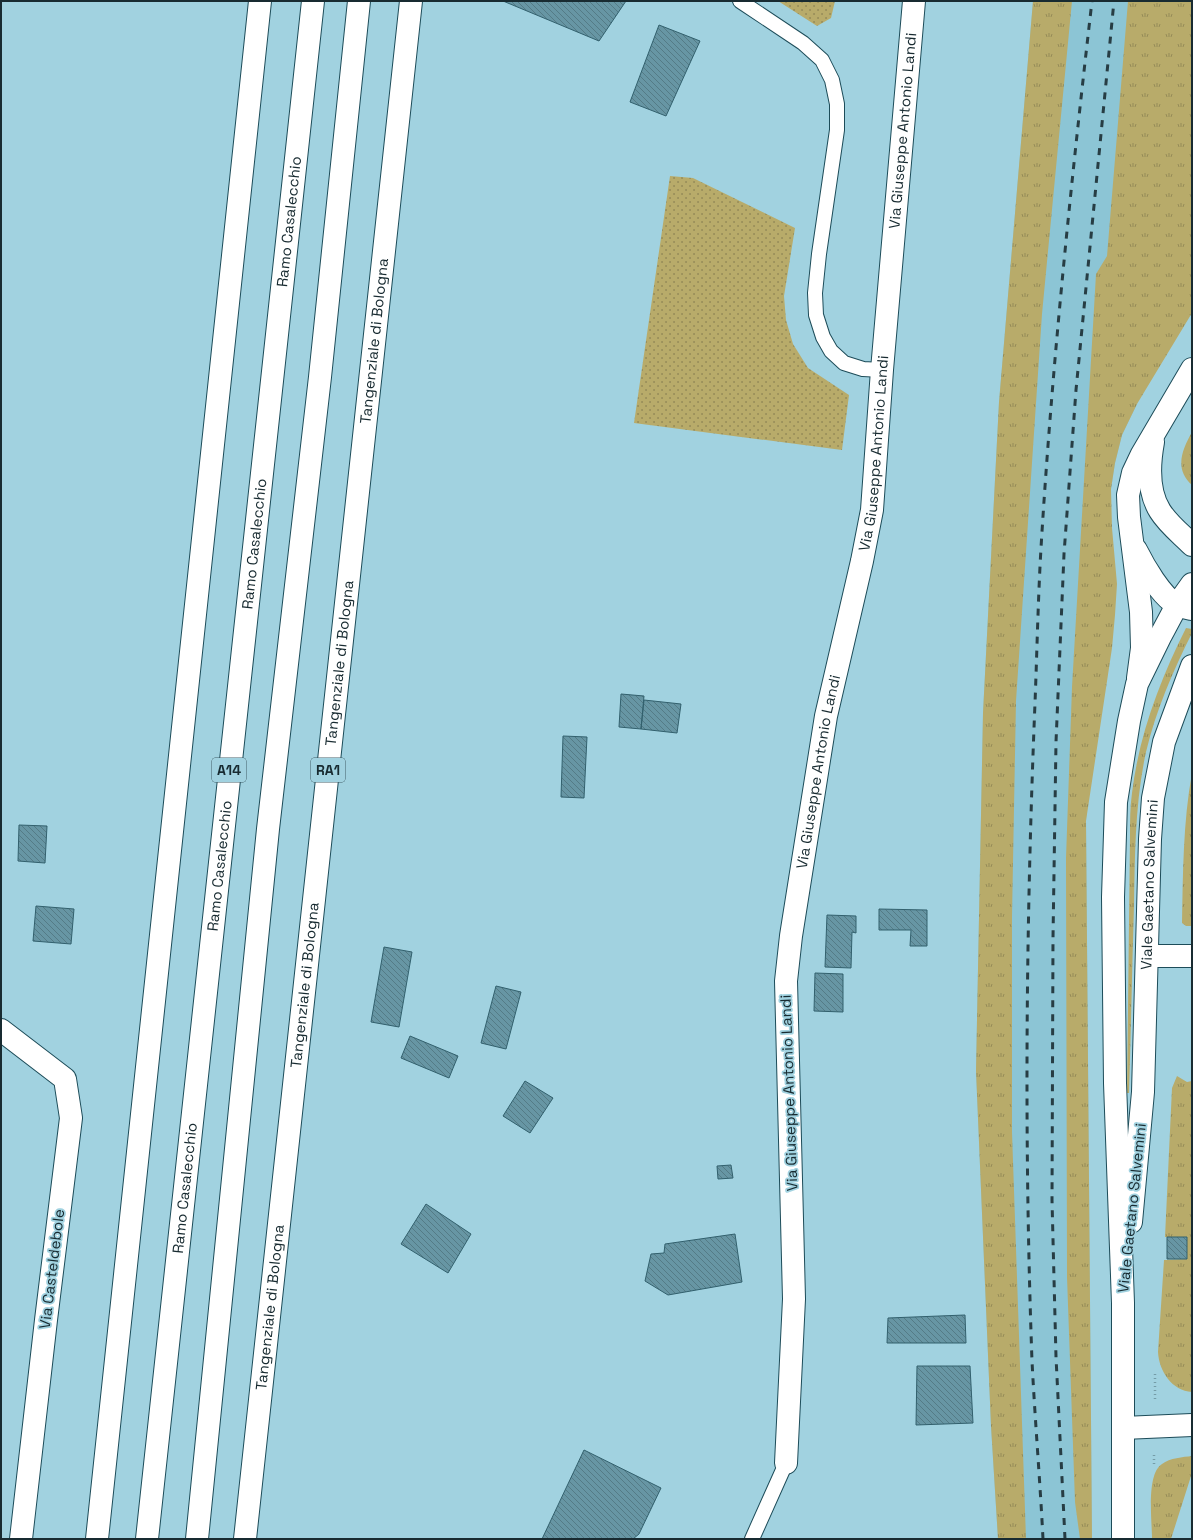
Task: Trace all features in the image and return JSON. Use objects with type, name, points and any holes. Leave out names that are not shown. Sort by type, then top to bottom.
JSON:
[{"type":"main road","points":[[97,1539],[260,1]]},
{"type":"main road","name":"Ramo Casalecchio","points":[[147,1539],[313,1]]},
{"type":"main road","points":[[197,1539],[268,829],[320,377],[359,1]]},
{"type":"main road","name":"Tangenziale di Bologna","points":[[246,1539],[411,1]]},
{"type":"main road","name":"Via Giuseppe Antonio Landi","points":[[786,1463],[794,1299],[786,981],[791,936],[826,716],[862,561],[872,510],[882,370],[914,1]]},
{"type":"main road","points":[[1185,607],[1165,594],[1146,570],[1133,544],[1129,517],[1128,495],[1133,473],[1142,454],[1192,369]]},
{"type":"main road","points":[[1155,433],[1151,453],[1151,475],[1154,496],[1160,511],[1171,525],[1192,545]]},
{"type":"main road","name":"Viale Gaetano Salvemini","points":[[1123,1303],[1115,1083],[1113,896],[1114,834],[1118,788],[1142,648],[1141,612],[1133,544]]},
{"type":"main road","name":"Viale Gaetano Salvemini","points":[[1137,684],[1160,635],[1185,607],[1192,584]]},
{"type":"main road","name":"Viale Gaetano Salvemini","points":[[1123,1303],[1140,1142],[1143,1092],[1150,839],[1154,791],[1164,742],[1192,666]]},
{"type":"main road","points":[[1147,956],[1192,956]]},
{"type":"main road","name":"Via Casteldebole","points":[[1,1030],[65,1079],[71,1118],[21,1539]]},
{"type":"main road","points":[[1123,1303],[1123,1539]]},
{"type":"main road","points":[[1123,1428],[1192,1424]]},
{"type":"lane","points":[[740,1],[803,42],[822,60],[832,80],[837,104],[837,130],[819,254],[815,292],[816,315],[823,337],[831,351],[844,362],[863,369],[882,370]]},
{"type":"lane","name":"Via Giuseppe Antonio Landi","points":[[752,1539],[786,1463]]},
{"type":"shaded area","points":[[1033,1],[1154,1],[1137,404],[1122,435],[1115,463],[1111,489],[1086,821],[1092,1539],[998,1539],[991,1426],[976,1071],[983,713],[999,402]]},
{"type":"green space","points":[[778,1],[835,1],[831,18],[817,26]]},
{"type":"green space","points":[[1033,1],[1072,1],[1042,314],[1016,701],[1012,917],[1012,1132],[1026,1539],[998,1539],[991,1426],[976,1071],[983,713],[999,402]]},
{"type":"green space","points":[[1128,1],[1192,1],[1192,313],[1137,404],[1122,435],[1115,463],[1111,489],[1112,528],[1117,584],[1115,615],[1112,648],[1086,821],[1092,1539],[1080,1539],[1075,1502],[1067,1277],[1066,858],[1072,687],[1096,274],[1107,256]]},
{"type":"green space","points":[[670,176],[693,178],[795,228],[784,296],[786,320],[793,344],[808,368],[849,395],[842,450],[634,423]]},
{"type":"green space","points":[[1192,432],[1192,485],[1186,479],[1181,466],[1183,452]]},
{"type":"green space","points":[[1186,628],[1192,629],[1192,633],[1160,706],[1150,736],[1142,771],[1135,848],[1129,1093],[1127,1093],[1130,819],[1132,793],[1135,771],[1145,729],[1159,688]]},
{"type":"green space","points":[[1192,773],[1192,926],[1186,926],[1182,923],[1183,866],[1185,829]]},
{"type":"green space","points":[[1177,1076],[1187,1082],[1192,1081],[1192,1392],[1178,1388],[1168,1379],[1161,1366],[1158,1352],[1164,1260],[1187,1259],[1187,1237],[1165,1237],[1172,1088]]},
{"type":"green space","points":[[1192,1456],[1192,1473],[1171,1539],[1152,1539],[1151,1498],[1154,1477],[1157,1469],[1169,1460]]},
{"type":"building","points":[[503,1],[626,1],[599,41]]},
{"type":"building","points":[[659,25],[700,41],[666,116],[630,102]]},
{"type":"building","points":[[621,694],[644,696],[641,729],[619,727]]},
{"type":"building","points":[[644,700],[681,704],[677,733],[641,729]]},
{"type":"building","points":[[563,736],[587,737],[584,798],[561,797]]},
{"type":"building","points":[[19,825],[47,826],[45,863],[18,861]]},
{"type":"building","points":[[36,906],[74,909],[71,944],[33,941]]},
{"type":"building","points":[[879,909],[927,910],[927,946],[910,946],[911,930],[879,930]]},
{"type":"building","points":[[827,915],[856,916],[856,933],[852,932],[851,968],[825,967]]},
{"type":"building","points":[[384,947],[412,952],[399,1027],[371,1022]]},
{"type":"building","points":[[815,973],[843,974],[843,1012],[814,1011]]},
{"type":"building","points":[[496,986],[521,992],[506,1049],[481,1043]]},
{"type":"building","points":[[410,1036],[458,1056],[449,1078],[401,1058]]},
{"type":"building","points":[[525,1081],[553,1098],[530,1133],[503,1116]]},
{"type":"building","points":[[731,1165],[733,1178],[718,1179],[717,1166]]},
{"type":"building","points":[[426,1204],[471,1234],[448,1273],[401,1244]]},
{"type":"building","points":[[735,1234],[742,1282],[668,1295],[645,1281],[651,1254],[664,1253],[665,1244]]},
{"type":"building","points":[[1167,1237],[1187,1237],[1187,1259],[1167,1259]]},
{"type":"building","points":[[965,1315],[966,1343],[887,1343],[888,1318]]},
{"type":"building","points":[[917,1366],[970,1366],[973,1423],[916,1425]]},
{"type":"building","points":[[584,1450],[661,1488],[639,1534],[633,1539],[542,1539]]},
{"type":"railway","points":[[1043,1539],[1032,1361],[1029,1279],[1027,1032],[1032,785],[1040,567],[1045,480],[1056,343],[1092,1]]},
{"type":"railway","points":[[1065,1539],[1056,1357],[1052,1200],[1053,938],[1056,742],[1064,554],[1076,390],[1114,1]]}]
